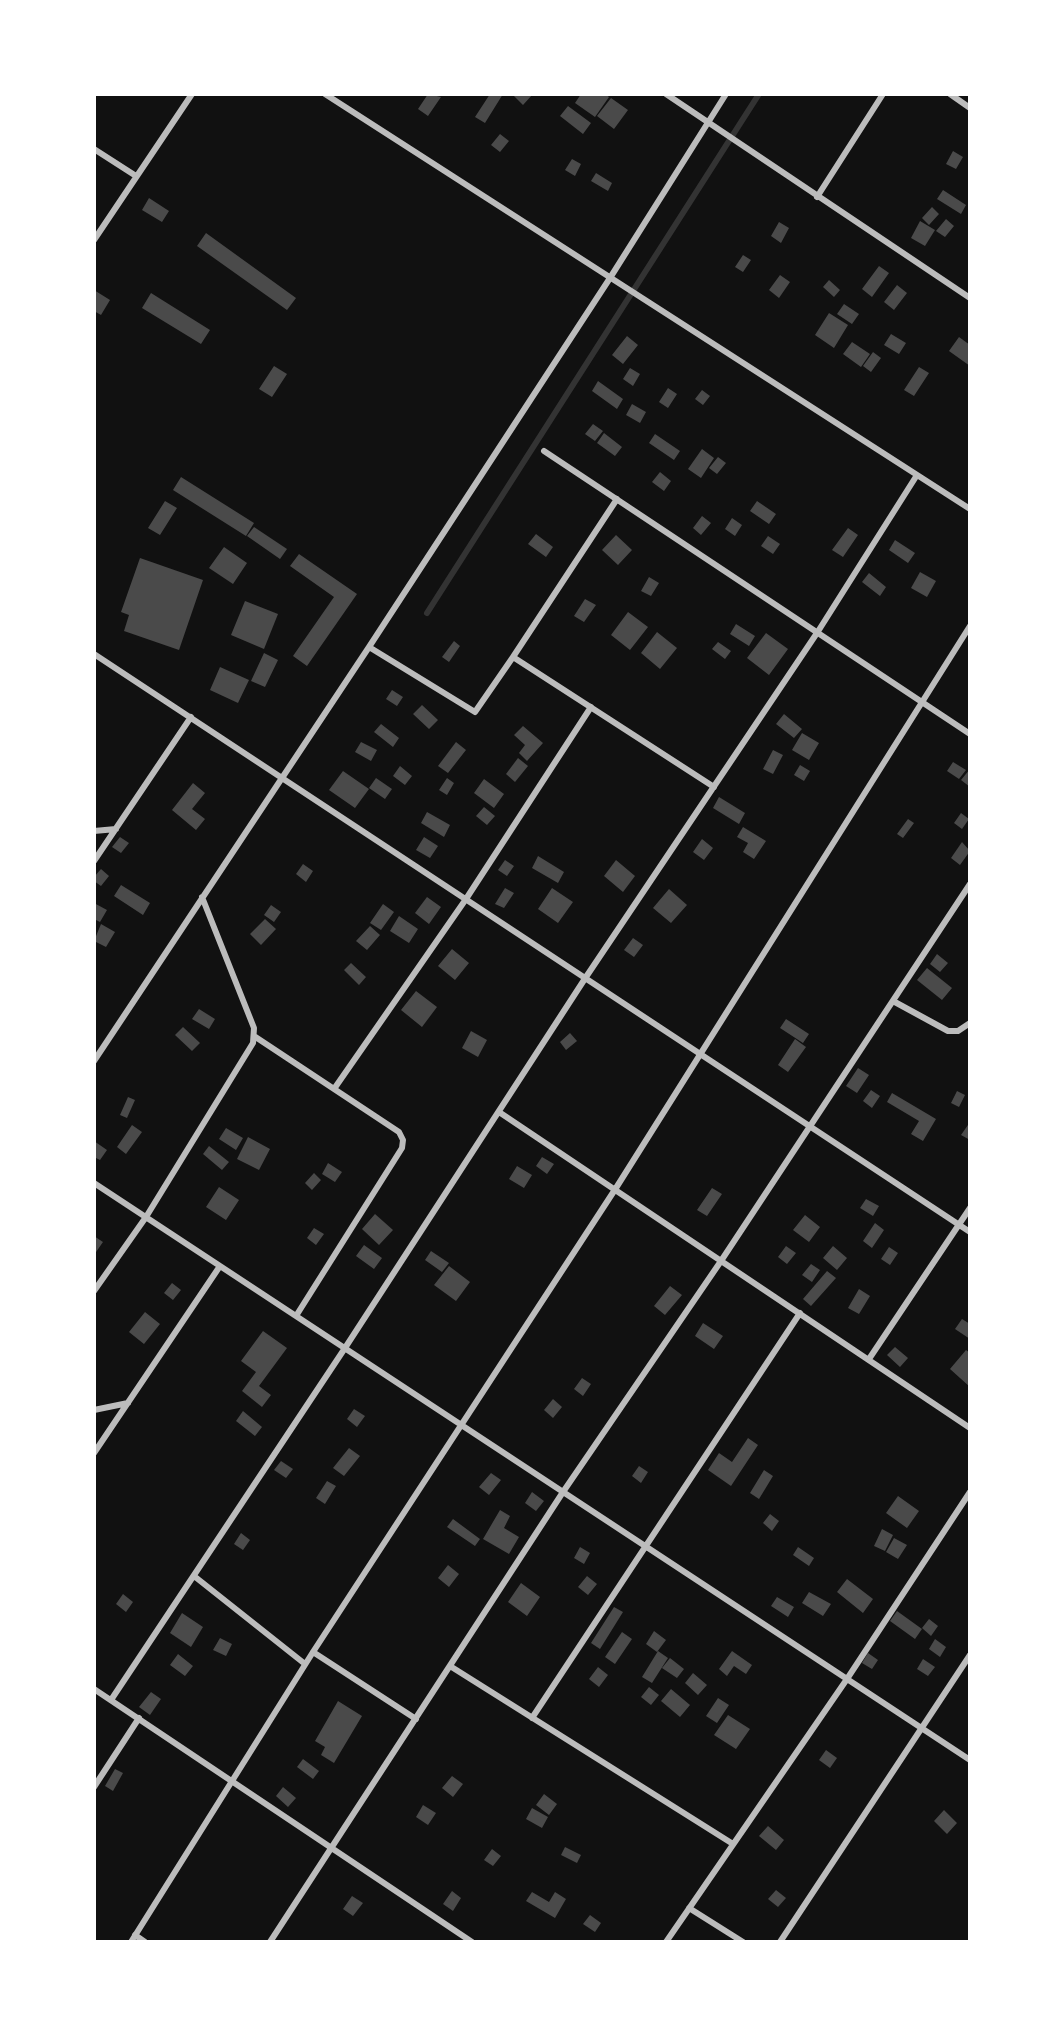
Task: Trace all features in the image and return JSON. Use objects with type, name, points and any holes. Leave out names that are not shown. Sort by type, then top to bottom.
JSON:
[{"type":"street","points":[[94,240],[192,94]]},
{"type":"street","points":[[325,94],[969,509]]},
{"type":"street","points":[[666,94],[969,298]]},
{"type":"street","points":[[94,1060],[369,647],[610,278],[726,94]]},
{"type":"street","points":[[817,197],[883,94]]},
{"type":"street","points":[[950,94],[969,108]]},
{"type":"street","points":[[94,148],[136,176]]},
{"type":"street","points":[[544,451],[969,734]]},
{"type":"street","points":[[111,1700],[345,1348],[586,977],[818,633],[916,475]]},
{"type":"street","points":[[369,647],[475,712],[617,499]]},
{"type":"street","points":[[131,1941],[305,1664],[616,1188],[969,626]]},
{"type":"street","points":[[94,654],[700,1052],[969,1232]]},
{"type":"street","points":[[513,657],[714,788]]},
{"type":"street","points":[[334,1089],[466,898],[591,707]]},
{"type":"street","points":[[94,861],[191,717]]},
{"type":"street","points":[[94,831],[116,829]]},
{"type":"street","points":[[270,1941],[563,1492],[721,1261],[969,884]]},
{"type":"street","points":[[94,1291],[146,1217],[254,1036],[254,1028],[202,897]]},
{"type":"street","points":[[893,1000],[948,1031],[958,1031],[969,1023]]},
{"type":"street","points":[[254,1036],[399,1132],[403,1140],[402,1148],[296,1316]]},
{"type":"street","points":[[499,1112],[616,1188],[969,1428]]},
{"type":"street","points":[[94,1183],[563,1492],[646,1544],[969,1760]]},
{"type":"street","points":[[869,1359],[969,1208]]},
{"type":"street","points":[[94,1454],[220,1266]]},
{"type":"street","points":[[532,1718],[800,1313]]},
{"type":"street","points":[[94,1410],[128,1403]]},
{"type":"street","points":[[666,1941],[847,1679],[969,1492]]},
{"type":"street","points":[[194,1576],[305,1664]]},
{"type":"street","points":[[313,1652],[416,1719]]},
{"type":"street","points":[[780,1941],[969,1655]]},
{"type":"street","points":[[450,1666],[733,1844]]},
{"type":"street","points":[[94,1689],[234,1780],[472,1941]]},
{"type":"street","points":[[94,1787],[139,1718]]},
{"type":"street","points":[[689,1908],[743,1941]]},
{"type":"street","points":[[135,1935],[145,1941]]},
{"type":"building","points":[[428,94],[441,97],[428,116],[418,109]]},
{"type":"building","points":[[490,94],[503,94],[485,123],[475,117]]},
{"type":"building","points":[[512,94],[533,94],[523,105]]},
{"type":"building","points":[[581,94],[605,94],[609,97],[595,117],[575,103]]},
{"type":"building","points":[[611,98],[628,110],[614,129],[597,116]]},
{"type":"building","points":[[568,106],[591,123],[583,134],[560,116]]},
{"type":"building","points":[[500,134],[509,141],[500,152],[491,145]]},
{"type":"building","points":[[953,151],[963,157],[956,169],[946,164]]},
{"type":"building","points":[[572,159],[581,164],[575,176],[565,170]]},
{"type":"building","points":[[596,173],[612,183],[608,191],[591,181]]},
{"type":"building","points":[[943,190],[966,205],[961,214],[937,199]]},
{"type":"building","points":[[149,198],[169,211],[162,222],[142,210]]},
{"type":"building","points":[[932,207],[939,214],[929,225],[922,218]]},
{"type":"building","points":[[946,219],[954,226],[945,237],[936,231]]},
{"type":"building","points":[[920,221],[935,230],[925,246],[911,238]]},
{"type":"building","points":[[779,222],[789,228],[781,243],[771,236]]},
{"type":"building","points":[[206,233],[296,298],[287,310],[197,246]]},
{"type":"building","points":[[743,255],[751,260],[743,272],[735,267]]},
{"type":"building","points":[[879,266],[889,273],[872,297],[862,289]]},
{"type":"building","points":[[780,275],[790,282],[779,298],[769,290]]},
{"type":"building","points":[[829,280],[840,290],[834,297],[823,287]]},
{"type":"building","points":[[897,285],[907,293],[894,310],[884,302]]},
{"type":"building","points":[[94,290],[110,300],[101,315],[94,311]]},
{"type":"building","points":[[151,293],[210,330],[201,344],[142,308]]},
{"type":"building","points":[[844,304],[859,314],[852,324],[837,314]]},
{"type":"building","points":[[829,313],[848,325],[834,348],[815,335]]},
{"type":"building","points":[[891,334],[906,343],[899,354],[884,345]]},
{"type":"building","points":[[627,336],[638,345],[623,364],[612,355]]},
{"type":"building","points":[[959,337],[970,345],[970,366],[949,351]]},
{"type":"building","points":[[852,342],[870,354],[861,367],[843,354]]},
{"type":"building","points":[[873,352],[881,358],[871,372],[863,366]]},
{"type":"building","points":[[274,366],[287,374],[272,397],[259,389]]},
{"type":"building","points":[[919,367],[929,373],[914,396],[904,390]]},
{"type":"building","points":[[630,368],[640,374],[633,386],[623,379]]},
{"type":"building","points":[[598,381],[623,399],[617,409],[592,391]]},
{"type":"building","points":[[668,388],[677,394],[668,408],[659,402]]},
{"type":"building","points":[[702,390],[710,396],[703,405],[695,399]]},
{"type":"building","points":[[632,404],[646,412],[640,423],[626,415]]},
{"type":"building","points":[[593,424],[603,431],[595,441],[585,434]]},
{"type":"building","points":[[604,433],[622,447],[615,456],[597,443]]},
{"type":"building","points":[[655,434],[680,451],[674,460],[649,443]]},
{"type":"building","points":[[702,449],[714,458],[701,478],[688,469]]},
{"type":"building","points":[[718,457],[726,463],[717,474],[709,468]]},
{"type":"building","points":[[660,472],[671,481],[664,491],[652,482]]},
{"type":"building","points":[[181,477],[254,523],[246,536],[173,490]]},
{"type":"building","points":[[165,501],[177,508],[160,535],[148,528]]},
{"type":"building","points":[[757,501],[776,514],[769,524],[750,511]]},
{"type":"building","points":[[702,516],[711,523],[701,535],[693,528]]},
{"type":"building","points":[[732,518],[742,525],[735,536],[725,529]]},
{"type":"building","points":[[254,527],[287,549],[280,559],[247,536]]},
{"type":"building","points":[[848,528],[858,535],[843,557],[832,550]]},
{"type":"building","points":[[536,534],[553,547],[546,557],[528,544]]},
{"type":"building","points":[[616,535],[632,550],[618,565],[602,550]]},
{"type":"building","points":[[768,536],[780,544],[773,554],[761,546]]},
{"type":"building","points":[[895,540],[915,553],[908,563],[889,550]]},
{"type":"building","points":[[224,547],[247,563],[233,584],[209,568]]},
{"type":"building","points":[[299,554],[357,594],[307,666],[293,656],[334,597],[290,566]]},
{"type":"building","points":[[140,558],[203,580],[179,650],[124,631],[129,615],[121,612]]},
{"type":"building","points":[[920,572],[936,581],[927,597],[911,588]]},
{"type":"building","points":[[869,573],[886,587],[880,596],[862,582]]},
{"type":"building","points":[[649,577],[659,583],[651,596],[641,591]]},
{"type":"building","points":[[585,599],[596,605],[584,622],[574,616]]},
{"type":"building","points":[[245,601],[278,614],[264,649],[231,635]]},
{"type":"building","points":[[628,612],[648,627],[630,650],[611,635]]},
{"type":"building","points":[[736,624],[755,636],[749,646],[730,634]]},
{"type":"building","points":[[657,632],[677,648],[660,669],[641,653]]},
{"type":"building","points":[[766,633],[788,649],[769,675],[747,658]]},
{"type":"building","points":[[454,641],[460,646],[449,662],[442,657]]},
{"type":"building","points":[[718,642],[731,651],[725,659],[712,649]]},
{"type":"building","points":[[264,653],[278,660],[265,687],[251,681]]},
{"type":"building","points":[[220,667],[249,680],[238,703],[210,690]]},
{"type":"building","points":[[392,690],[403,697],[397,706],[386,699]]},
{"type":"building","points":[[422,705],[438,720],[429,729],[413,714]]},
{"type":"building","points":[[784,714],[802,729],[794,738],[776,724]]},
{"type":"building","points":[[381,724],[399,738],[393,747],[374,732]]},
{"type":"building","points":[[523,726],[543,743],[527,761],[519,753],[525,745],[514,735]]},
{"type":"building","points":[[802,733],[819,743],[809,760],[792,750]]},
{"type":"building","points":[[361,742],[377,750],[371,761],[355,752]]},
{"type":"building","points":[[456,742],[466,750],[448,773],[438,766]]},
{"type":"building","points":[[773,750],[783,755],[773,774],[763,769]]},
{"type":"building","points":[[518,758],[528,766],[515,782],[506,774]]},
{"type":"building","points":[[953,762],[966,770],[959,779],[947,771]]},
{"type":"building","points":[[800,765],[810,771],[804,781],[794,775]]},
{"type":"building","points":[[400,766],[412,776],[405,785],[393,776]]},
{"type":"building","points":[[970,769],[970,787],[961,780]]},
{"type":"building","points":[[343,771],[369,789],[355,808],[329,790]]},
{"type":"building","points":[[376,778],[392,789],[385,799],[369,788]]},
{"type":"building","points":[[447,778],[454,783],[447,795],[439,790]]},
{"type":"building","points":[[484,779],[504,794],[494,808],[474,793]]},
{"type":"building","points":[[193,783],[205,793],[192,809],[205,819],[196,830],[172,810]]},
{"type":"building","points":[[719,797],[745,813],[739,824],[713,808]]},
{"type":"building","points":[[484,807],[495,816],[487,825],[476,816]]},
{"type":"building","points":[[427,812],[450,825],[444,837],[421,823]]},
{"type":"building","points":[[961,813],[969,819],[962,829],[954,823]]},
{"type":"building","points":[[908,819],[914,823],[903,838],[897,834]]},
{"type":"building","points":[[743,827],[766,841],[754,859],[743,852],[748,843],[737,837]]},
{"type":"building","points":[[120,837],[129,843],[121,853],[112,847]]},
{"type":"building","points":[[424,837],[438,846],[430,858],[416,850]]},
{"type":"building","points":[[702,839],[713,848],[704,860],[693,852]]},
{"type":"building","points":[[962,842],[970,851],[960,865],[951,858]]},
{"type":"building","points":[[538,856],[564,872],[558,883],[532,868]]},
{"type":"building","points":[[505,860],[514,866],[507,876],[498,870]]},
{"type":"building","points":[[616,860],[635,876],[623,892],[604,876]]},
{"type":"building","points":[[303,864],[313,871],[306,882],[296,874]]},
{"type":"building","points":[[101,869],[109,876],[101,886],[94,881],[94,877]]},
{"type":"building","points":[[121,885],[150,903],[143,915],[114,896]]},
{"type":"building","points":[[505,888],[514,893],[504,908],[495,904]]},
{"type":"building","points":[[552,888],[573,902],[558,923],[538,909]]},
{"type":"building","points":[[669,889],[687,905],[671,923],[653,908]]},
{"type":"building","points":[[427,897],[441,907],[429,924],[415,913]]},
{"type":"building","points":[[94,903],[107,910],[100,922],[94,919]]},
{"type":"building","points":[[383,904],[394,912],[381,930],[370,923]]},
{"type":"building","points":[[271,905],[281,912],[274,922],[264,915]]},
{"type":"building","points":[[399,916],[418,929],[409,943],[390,931]]},
{"type":"building","points":[[265,919],[276,929],[261,945],[250,934]]},
{"type":"building","points":[[101,924],[115,932],[106,947],[94,941]]},
{"type":"building","points":[[370,926],[380,935],[367,950],[356,941]]},
{"type":"building","points":[[633,938],[643,945],[634,957],[624,950]]},
{"type":"building","points":[[452,949],[469,963],[455,980],[438,966]]},
{"type":"building","points":[[937,954],[948,963],[940,972],[930,964]]},
{"type":"building","points":[[351,963],[366,977],[359,985],[344,970]]},
{"type":"building","points":[[927,968],[952,988],[942,1000],[917,980]]},
{"type":"building","points":[[416,991],[437,1007],[422,1027],[401,1010]]},
{"type":"building","points":[[199,1009],[215,1019],[209,1029],[192,1019]]},
{"type":"building","points":[[786,1019],[809,1034],[803,1043],[780,1028]]},
{"type":"building","points":[[183,1027],[200,1043],[192,1051],[175,1035]]},
{"type":"building","points":[[471,1031],[487,1040],[478,1057],[462,1048]]},
{"type":"building","points":[[570,1033],[577,1041],[566,1050],[560,1042]]},
{"type":"building","points":[[795,1039],[806,1047],[788,1072],[778,1065]]},
{"type":"building","points":[[858,1068],[869,1075],[857,1093],[846,1086]]},
{"type":"building","points":[[871,1090],[880,1096],[872,1108],[863,1101]]},
{"type":"building","points":[[957,1091],[965,1095],[959,1107],[951,1103]]},
{"type":"building","points":[[892,1093],[936,1119],[923,1141],[911,1134],[919,1121],[887,1102]]},
{"type":"building","points":[[128,1097],[135,1100],[127,1118],[120,1115]]},
{"type":"building","points":[[970,1122],[970,1140],[961,1135]]},
{"type":"building","points":[[132,1125],[142,1132],[126,1154],[117,1147]]},
{"type":"building","points":[[226,1128],[243,1138],[236,1150],[219,1139]]},
{"type":"building","points":[[248,1137],[270,1149],[259,1170],[237,1159]]},
{"type":"building","points":[[94,1141],[107,1150],[100,1160],[94,1157]]},
{"type":"building","points":[[209,1146],[229,1162],[222,1170],[203,1154]]},
{"type":"building","points":[[542,1157],[554,1164],[547,1174],[536,1166]]},
{"type":"building","points":[[328,1163],[342,1172],[335,1182],[322,1174]]},
{"type":"building","points":[[517,1166],[532,1175],[524,1188],[509,1179]]},
{"type":"building","points":[[314,1173],[321,1180],[312,1190],[305,1183]]},
{"type":"building","points":[[219,1187],[239,1200],[226,1220],[206,1207]]},
{"type":"building","points":[[712,1188],[722,1194],[707,1216],[697,1210]]},
{"type":"building","points":[[866,1199],[879,1206],[873,1216],[860,1208]]},
{"type":"building","points":[[375,1214],[393,1230],[379,1245],[362,1229]]},
{"type":"building","points":[[805,1215],[820,1227],[809,1242],[793,1230]]},
{"type":"building","points":[[875,1223],[884,1230],[872,1248],[863,1241]]},
{"type":"building","points":[[314,1228],[324,1234],[316,1245],[307,1238]]},
{"type":"building","points":[[94,1236],[103,1242],[94,1255]]},
{"type":"building","points":[[364,1245],[382,1258],[374,1269],[356,1256]]},
{"type":"building","points":[[786,1246],[796,1253],[787,1264],[778,1257]]},
{"type":"building","points":[[833,1246],[847,1258],[837,1270],[823,1258]]},
{"type":"building","points":[[889,1247],[898,1253],[890,1265],[881,1259]]},
{"type":"building","points":[[431,1251],[449,1263],[442,1272],[425,1260]]},
{"type":"building","points":[[811,1264],[820,1270],[812,1282],[802,1275]]},
{"type":"building","points":[[449,1266],[470,1282],[456,1301],[434,1285]]},
{"type":"building","points":[[827,1271],[836,1278],[811,1306],[803,1299]]},
{"type":"building","points":[[172,1283],[181,1290],[173,1300],[164,1293]]},
{"type":"building","points":[[670,1286],[682,1295],[665,1315],[654,1306]]},
{"type":"building","points":[[859,1289],[870,1296],[859,1314],[848,1308]]},
{"type":"building","points":[[145,1312],[160,1324],[144,1344],[129,1332]]},
{"type":"building","points":[[962,1319],[970,1324],[970,1339],[955,1329]]},
{"type":"building","points":[[703,1323],[723,1336],[714,1349],[695,1336]]},
{"type":"building","points":[[263,1331],[287,1348],[259,1386],[271,1395],[262,1407],[242,1391],[256,1372],[241,1361]]},
{"type":"building","points":[[895,1347],[908,1358],[900,1367],[887,1355]]},
{"type":"building","points":[[966,1350],[970,1353],[970,1387],[950,1369]]},
{"type":"building","points":[[582,1378],[591,1384],[583,1396],[574,1389]]},
{"type":"building","points":[[553,1399],[562,1407],[553,1418],[544,1410]]},
{"type":"building","points":[[354,1409],[365,1416],[357,1427],[347,1419]]},
{"type":"building","points":[[243,1411],[262,1427],[255,1436],[236,1421]]},
{"type":"building","points":[[748,1438],[758,1445],[731,1486],[708,1470],[719,1453],[732,1462]]},
{"type":"building","points":[[349,1448],[360,1456],[344,1476],[333,1468]]},
{"type":"building","points":[[281,1461],[293,1469],[286,1478],[274,1470]]},
{"type":"building","points":[[639,1466],[648,1472],[641,1483],[632,1476]]},
{"type":"building","points":[[764,1470],[773,1476],[759,1499],[750,1493]]},
{"type":"building","points":[[491,1473],[501,1480],[489,1495],[479,1487]]},
{"type":"building","points":[[327,1481],[336,1486],[325,1504],[316,1498]]},
{"type":"building","points":[[532,1492],[544,1501],[536,1511],[525,1503]]},
{"type":"building","points":[[898,1496],[919,1511],[907,1528],[886,1513]]},
{"type":"building","points":[[500,1510],[510,1516],[504,1528],[519,1537],[509,1554],[483,1539]]},
{"type":"building","points":[[770,1514],[779,1521],[772,1531],[763,1523]]},
{"type":"building","points":[[453,1519],[480,1539],[475,1546],[447,1527]]},
{"type":"building","points":[[882,1529],[893,1535],[885,1551],[874,1546]]},
{"type":"building","points":[[241,1533],[250,1540],[243,1550],[234,1544]]},
{"type":"building","points":[[894,1538],[907,1545],[898,1559],[886,1552]]},
{"type":"building","points":[[580,1547],[590,1553],[584,1564],[574,1558]]},
{"type":"building","points":[[798,1547],[814,1558],[809,1566],[793,1555]]},
{"type":"building","points":[[448,1565],[459,1574],[449,1587],[438,1578]]},
{"type":"building","points":[[587,1576],[597,1584],[588,1595],[578,1587]]},
{"type":"building","points":[[847,1579],[873,1599],[863,1613],[837,1592]]},
{"type":"building","points":[[521,1583],[540,1597],[527,1616],[508,1602]]},
{"type":"building","points":[[809,1592],[831,1604],[823,1616],[802,1603]]},
{"type":"building","points":[[123,1594],[133,1602],[126,1612],[116,1604]]},
{"type":"building","points":[[777,1597],[794,1607],[788,1617],[771,1606]]},
{"type":"building","points":[[614,1607],[623,1612],[600,1649],[591,1643]]},
{"type":"building","points":[[897,1611],[922,1629],[915,1639],[890,1621]]},
{"type":"building","points":[[182,1613],[203,1627],[191,1647],[170,1633]]},
{"type":"building","points":[[929,1619],[938,1626],[931,1636],[922,1628]]},
{"type":"building","points":[[654,1631],[666,1640],[657,1652],[646,1644]]},
{"type":"building","points":[[622,1632],[632,1639],[615,1664],[605,1657]]},
{"type":"building","points":[[220,1638],[232,1644],[226,1656],[213,1650]]},
{"type":"building","points":[[935,1639],[946,1647],[940,1657],[929,1649]]},
{"type":"building","points":[[658,1651],[668,1658],[652,1683],[642,1677]]},
{"type":"building","points":[[732,1651],[752,1665],[746,1674],[734,1666],[727,1676],[719,1669]]},
{"type":"building","points":[[868,1653],[878,1660],[872,1669],[862,1663]]},
{"type":"building","points":[[178,1654],[193,1666],[185,1676],[170,1665]]},
{"type":"building","points":[[670,1658],[684,1669],[677,1678],[662,1668]]},
{"type":"building","points":[[923,1659],[935,1667],[928,1676],[917,1669]]},
{"type":"building","points":[[598,1667],[608,1675],[599,1687],[589,1679]]},
{"type":"building","points":[[693,1673],[707,1685],[698,1695],[685,1683]]},
{"type":"building","points":[[649,1687],[659,1695],[651,1705],[641,1697]]},
{"type":"building","points":[[671,1689],[690,1705],[680,1717],[661,1701]]},
{"type":"building","points":[[151,1692],[161,1699],[150,1715],[139,1707]]},
{"type":"building","points":[[718,1698],[729,1705],[717,1723],[706,1716]]},
{"type":"building","points":[[338,1701],[362,1716],[334,1763],[321,1755],[325,1747],[315,1741]]},
{"type":"building","points":[[728,1715],[750,1729],[736,1749],[714,1735]]},
{"type":"building","points":[[826,1750],[837,1758],[830,1768],[819,1760]]},
{"type":"building","points":[[303,1759],[319,1771],[313,1779],[297,1767]]},
{"type":"building","points":[[115,1769],[123,1773],[113,1791],[105,1786]]},
{"type":"building","points":[[452,1776],[463,1784],[453,1797],[442,1788]]},
{"type":"building","points":[[283,1787],[296,1798],[288,1807],[276,1796]]},
{"type":"building","points":[[544,1794],[557,1804],[549,1815],[536,1805]]},
{"type":"building","points":[[423,1805],[436,1813],[428,1825],[416,1817]]},
{"type":"building","points":[[532,1808],[548,1817],[542,1828],[526,1819]]},
{"type":"building","points":[[944,1810],[957,1823],[947,1834],[934,1821]]},
{"type":"building","points":[[768,1826],[784,1840],[776,1850],[759,1836]]},
{"type":"building","points":[[565,1847],[581,1855],[577,1863],[561,1855]]},
{"type":"building","points":[[492,1849],[501,1856],[493,1866],[484,1860]]},
{"type":"building","points":[[776,1890],[786,1898],[778,1907],[768,1899]]},
{"type":"building","points":[[452,1891],[461,1898],[453,1911],[443,1904]]},
{"type":"building","points":[[532,1892],[549,1902],[555,1892],[566,1899],[555,1918],[526,1901]]},
{"type":"building","points":[[352,1896],[363,1903],[353,1916],[343,1909]]},
{"type":"building","points":[[590,1915],[601,1923],[595,1932],[583,1924]]},
{"type":"waterway","points":[[427,613],[759,94]]}]
